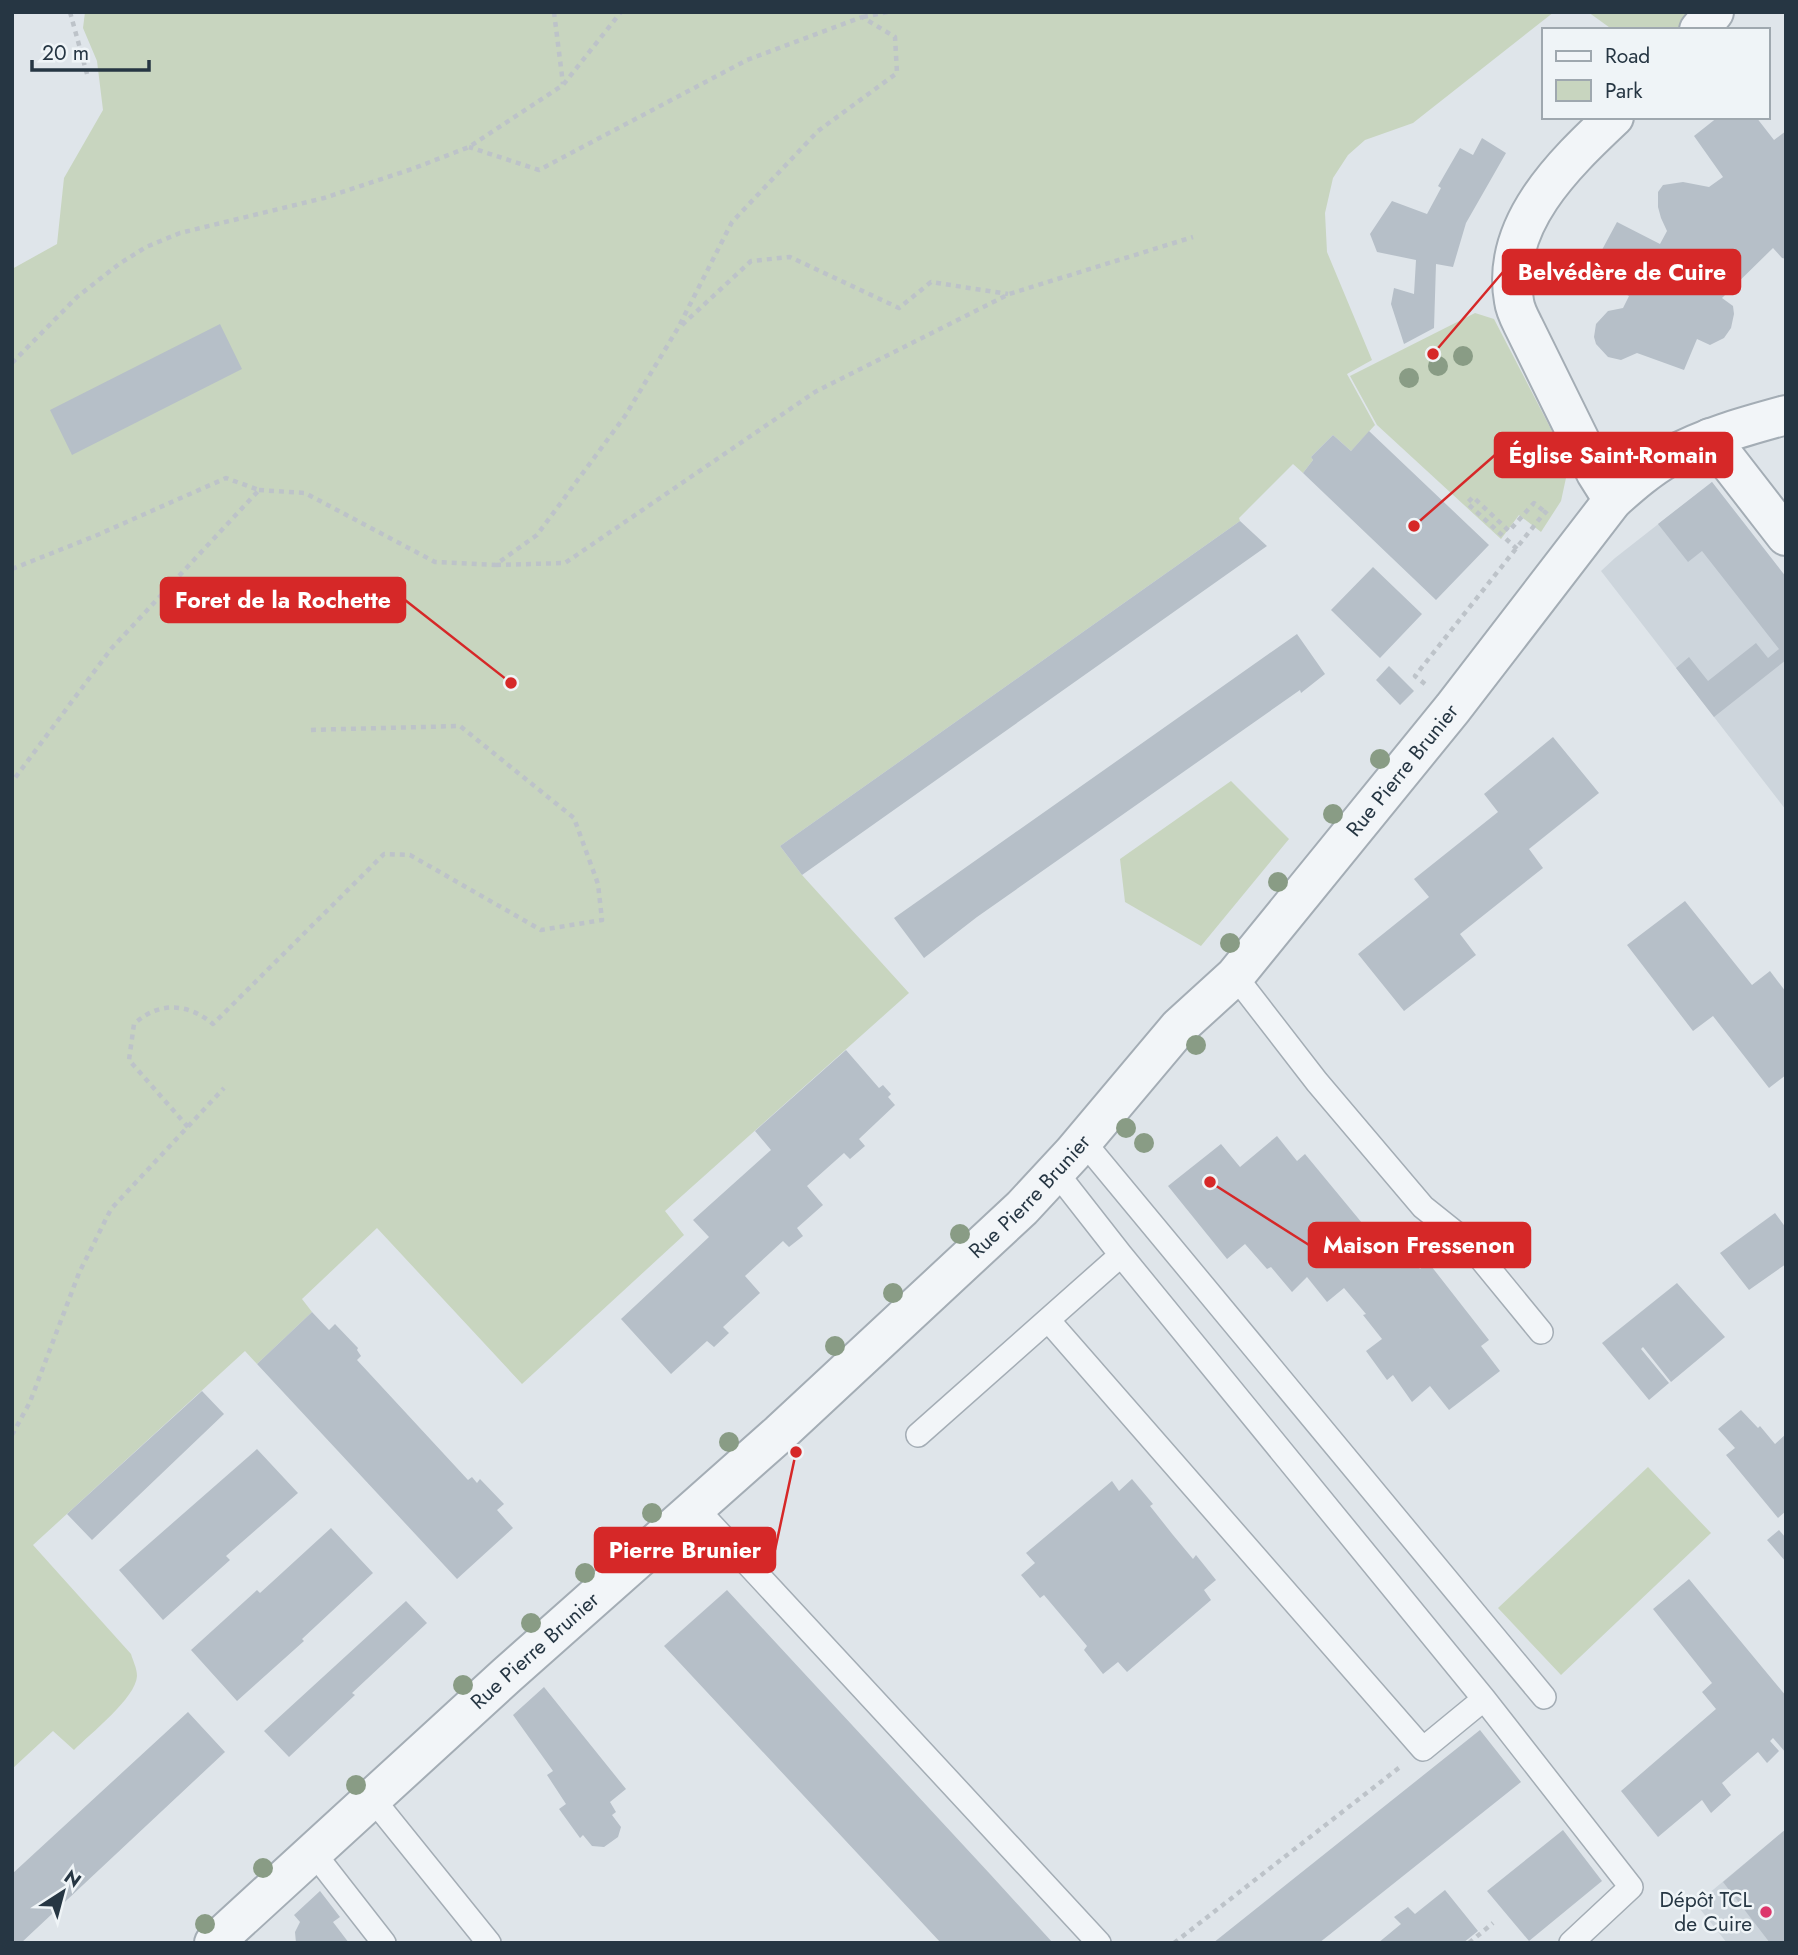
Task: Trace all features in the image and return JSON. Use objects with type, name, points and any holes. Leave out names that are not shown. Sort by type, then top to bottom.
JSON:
[{"type":"street","points":[[1701,28],[1714,12]]},
{"type":"street","points":[[1612,119],[1570,159],[1547,187],[1524,228],[1513,265],[1514,302],[1524,327],[1596,473],[1613,500]]},
{"type":"street","name":"Rue Pierre Brunier","points":[[214,1943],[994,1236],[1056,1172],[1179,1027],[1235,976],[1453,708],[1613,500],[1668,457],[1710,438],[1786,415]]},
{"type":"street","points":[[1710,438],[1786,536]]},
{"type":"lane","points":[[1235,976],[1317,1082],[1423,1207],[1468,1243],[1541,1332]]},
{"type":"lane","points":[[1083,1141],[1544,1697]]},
{"type":"lane","points":[[1056,1172],[1484,1699],[1631,1886],[1571,1943]]},
{"type":"lane","points":[[918,1435],[1121,1255]]},
{"type":"lane","points":[[1048,1320],[1423,1749],[1484,1699]]},
{"type":"lane","points":[[695,1507],[1099,1943]]},
{"type":"lane","points":[[372,1798],[489,1943]]},
{"type":"lane","points":[[313,1852],[384,1943]]},
{"type":"path","points":[[70,12],[87,74]]},
{"type":"path","points":[[554,12],[563,85]]},
{"type":"path","points":[[12,363],[77,297],[146,247],[180,233],[324,198],[469,147],[563,85],[621,12]]},
{"type":"path","points":[[469,147],[539,170],[747,61],[862,17],[888,12]]},
{"type":"path","points":[[495,565],[537,535],[625,416],[678,328],[732,222],[818,131],[897,73],[895,37],[862,17]]},
{"type":"path","points":[[12,569],[95,536],[226,478],[259,490],[305,493],[435,562],[495,565],[565,563],[815,392],[1009,294],[1193,237]]},
{"type":"path","points":[[678,328],[751,261],[790,257],[899,308],[932,282],[1009,294]]},
{"type":"path","points":[[12,782],[111,649],[259,490]]},
{"type":"path","points":[[1517,549],[1467,503],[1473,497],[1509,531],[1534,503],[1558,521]]},
{"type":"path","points":[[1427,686],[1415,676],[1545,512]]},
{"type":"path","points":[[188,1127],[129,1060],[134,1024],[144,1014],[176,1006],[199,1012],[214,1024],[384,854],[410,855],[541,930],[602,920],[598,884],[574,818],[460,726],[307,730]]},
{"type":"path","points":[[12,1435],[30,1402],[79,1273],[111,1209],[224,1088]]},
{"type":"path","points":[[1174,1943],[1423,1749]]},
{"type":"path","points":[[1469,1943],[1493,1923]]},
{"type":"shaded area","points":[[1712,482],[1786,577],[1786,810],[1601,571]]},
{"type":"shaded area","name":"Dépôt TCL de Cuire","points":[[1786,1829],[1786,1943],[1727,1943],[1696,1904]]},
{"type":"green space","points":[[85,12],[1554,12],[1413,123],[1365,140],[1348,155],[1333,178],[1325,213],[1327,252],[1372,360],[1347,374],[1375,425],[1351,451],[1333,435],[1311,457],[1313,460],[1303,473],[1293,464],[1239,518],[1240,521],[780,846],[802,875],[909,993],[665,1211],[684,1235],[522,1384],[377,1228],[302,1299],[312,1312],[257,1364],[245,1351],[33,1545],[131,1654],[137,1676],[135,1685],[121,1705],[74,1750],[53,1731],[12,1769],[12,269],[57,244],[64,178],[103,110],[97,61],[83,28]]},
{"type":"green space","points":[[1588,12],[1697,12],[1685,28],[1610,28]]},
{"type":"green space","points":[[1475,313],[1494,319],[1569,464],[1561,501],[1541,532],[1519,515],[1501,539],[1377,425],[1350,376]]},
{"type":"green space","points":[[1231,781],[1289,839],[1201,946],[1125,902],[1120,859]]},
{"type":"green space","points":[[1648,1467],[1711,1533],[1561,1675],[1498,1608]]},
{"type":"building","points":[[1715,119],[1758,119],[1774,140],[1786,131],[1786,259],[1773,248],[1722,298],[1733,306],[1731,328],[1724,338],[1710,345],[1697,339],[1684,370],[1637,353],[1621,360],[1608,357],[1596,344],[1596,324],[1608,311],[1623,308],[1629,296],[1589,274],[1617,222],[1660,244],[1667,231],[1658,207],[1658,192],[1663,185],[1683,182],[1709,187],[1723,177],[1694,136]]},
{"type":"building","points":[[1482,138],[1506,153],[1466,223],[1453,267],[1436,264],[1434,328],[1404,344],[1391,304],[1394,288],[1414,294],[1416,260],[1377,252],[1370,234],[1392,201],[1427,214],[1441,188],[1438,186],[1460,148],[1473,155]]},
{"type":"building","points":[[220,324],[242,369],[72,455],[50,410]]},
{"type":"building","points":[[1369,431],[1489,545],[1436,600],[1303,473],[1313,460],[1311,457],[1333,435],[1351,451]]},
{"type":"building","points":[[1712,482],[1786,577],[1786,660],[1714,717],[1676,668],[1689,657],[1708,681],[1756,643],[1768,658],[1779,649],[1702,551],[1688,562],[1658,524]]},
{"type":"building","points":[[1240,521],[1267,546],[802,875],[780,846]]},
{"type":"building","points":[[1373,567],[1422,614],[1380,658],[1331,610]]},
{"type":"building","points":[[1297,634],[1325,674],[977,917],[924,958],[894,918]]},
{"type":"building","points":[[1389,666],[1414,691],[1400,705],[1376,680]]},
{"type":"building","points":[[1553,737],[1599,793],[1529,849],[1543,868],[1460,934],[1476,955],[1404,1011],[1358,954],[1429,897],[1414,879],[1498,812],[1484,794]]},
{"type":"building","points":[[1685,901],[1752,985],[1770,971],[1786,992],[1786,1075],[1769,1088],[1713,1016],[1693,1031],[1627,945]]},
{"type":"building","points":[[846,1050],[879,1088],[883,1085],[891,1094],[888,1097],[895,1105],[859,1139],[865,1146],[850,1159],[844,1153],[807,1186],[823,1205],[797,1228],[803,1236],[789,1247],[783,1241],[745,1276],[760,1293],[723,1327],[729,1333],[714,1347],[707,1341],[671,1374],[621,1319],[709,1237],[693,1220],[771,1150],[755,1131]]},
{"type":"building","points":[[1277,1136],[1297,1161],[1305,1154],[1367,1229],[1357,1237],[1376,1263],[1400,1242],[1420,1269],[1428,1262],[1489,1340],[1481,1346],[1500,1371],[1449,1410],[1430,1386],[1412,1402],[1393,1375],[1387,1380],[1366,1351],[1382,1339],[1363,1315],[1366,1314],[1344,1288],[1327,1302],[1307,1277],[1292,1292],[1271,1267],[1267,1269],[1245,1244],[1227,1259],[1168,1186],[1221,1144],[1240,1167]]},
{"type":"building","points":[[1775,1213],[1786,1228],[1786,1264],[1749,1290],[1720,1253]]},
{"type":"building","points":[[1677,1283],[1725,1337],[1671,1382],[1643,1347],[1641,1349],[1669,1383],[1649,1400],[1602,1343]]},
{"type":"building","points":[[312,1312],[329,1330],[335,1324],[358,1348],[361,1356],[357,1360],[468,1480],[472,1477],[477,1483],[480,1479],[504,1504],[497,1510],[513,1528],[457,1579],[257,1364]]},
{"type":"building","points":[[202,1391],[224,1414],[92,1540],[67,1514]]},
{"type":"building","points":[[1741,1410],[1758,1428],[1760,1426],[1775,1444],[1786,1434],[1786,1511],[1778,1518],[1726,1455],[1735,1448],[1718,1429]]},
{"type":"building","points":[[257,1449],[298,1493],[226,1556],[230,1560],[163,1620],[119,1570]]},
{"type":"building","points":[[1132,1479],[1153,1504],[1150,1506],[1173,1535],[1193,1559],[1196,1555],[1216,1580],[1204,1590],[1211,1600],[1127,1672],[1118,1662],[1103,1674],[1084,1650],[1087,1646],[1044,1595],[1040,1598],[1021,1575],[1035,1563],[1026,1553],[1112,1481],[1119,1491]]},
{"type":"building","points":[[331,1528],[373,1573],[302,1639],[304,1641],[237,1701],[191,1650],[257,1590],[260,1593]]},
{"type":"building","points":[[1779,1530],[1786,1538],[1786,1562],[1767,1540]]},
{"type":"building","points":[[1689,1579],[1786,1696],[1786,1753],[1773,1738],[1770,1741],[1779,1751],[1767,1763],[1758,1752],[1722,1783],[1731,1795],[1711,1813],[1702,1800],[1658,1837],[1621,1791],[1716,1709],[1702,1692],[1712,1683],[1653,1609]]},
{"type":"building","points":[[727,1590],[1053,1943],[941,1943],[664,1646]]},
{"type":"building","points":[[406,1601],[427,1623],[289,1757],[264,1731]]},
{"type":"building","points":[[544,1687],[626,1789],[610,1802],[616,1812],[612,1815],[621,1827],[618,1837],[604,1847],[592,1846],[583,1835],[580,1838],[559,1809],[566,1804],[547,1775],[553,1771],[513,1715]]},
{"type":"building","points":[[188,1712],[225,1752],[21,1943],[12,1943],[12,1874]]},
{"type":"building","points":[[1480,1730],[1521,1782],[1319,1943],[1213,1943]]},
{"type":"building","name":"Dépôt TCL de Cuire","points":[[1786,1829],[1786,1943],[1770,1943],[1723,1882]]},
{"type":"building","points":[[1563,1830],[1602,1881],[1529,1941],[1487,1891]]},
{"type":"building","points":[[1445,1890],[1478,1931],[1463,1943],[1378,1943],[1401,1924],[1394,1917],[1408,1907],[1415,1914]]},
{"type":"building","points":[[320,1891],[340,1917],[333,1922],[349,1943],[296,1943],[295,1932],[300,1922],[294,1915]]},
{"type":"place","name":"Belvédère de Cuire","points":[[1433,354]]},
{"type":"place","name":"Église Saint-Romain","points":[[1414,526]]},
{"type":"place","name":"Foret de la Rochette","points":[[511,683]]},
{"type":"place","name":"Maison Fressenon","points":[[1210,1182]]},
{"type":"place","name":"Pierre Brunier","points":[[796,1452]]},
{"type":"place","name":"Dépôt TCL de Cuire","points":[[1766,1912]]}]
